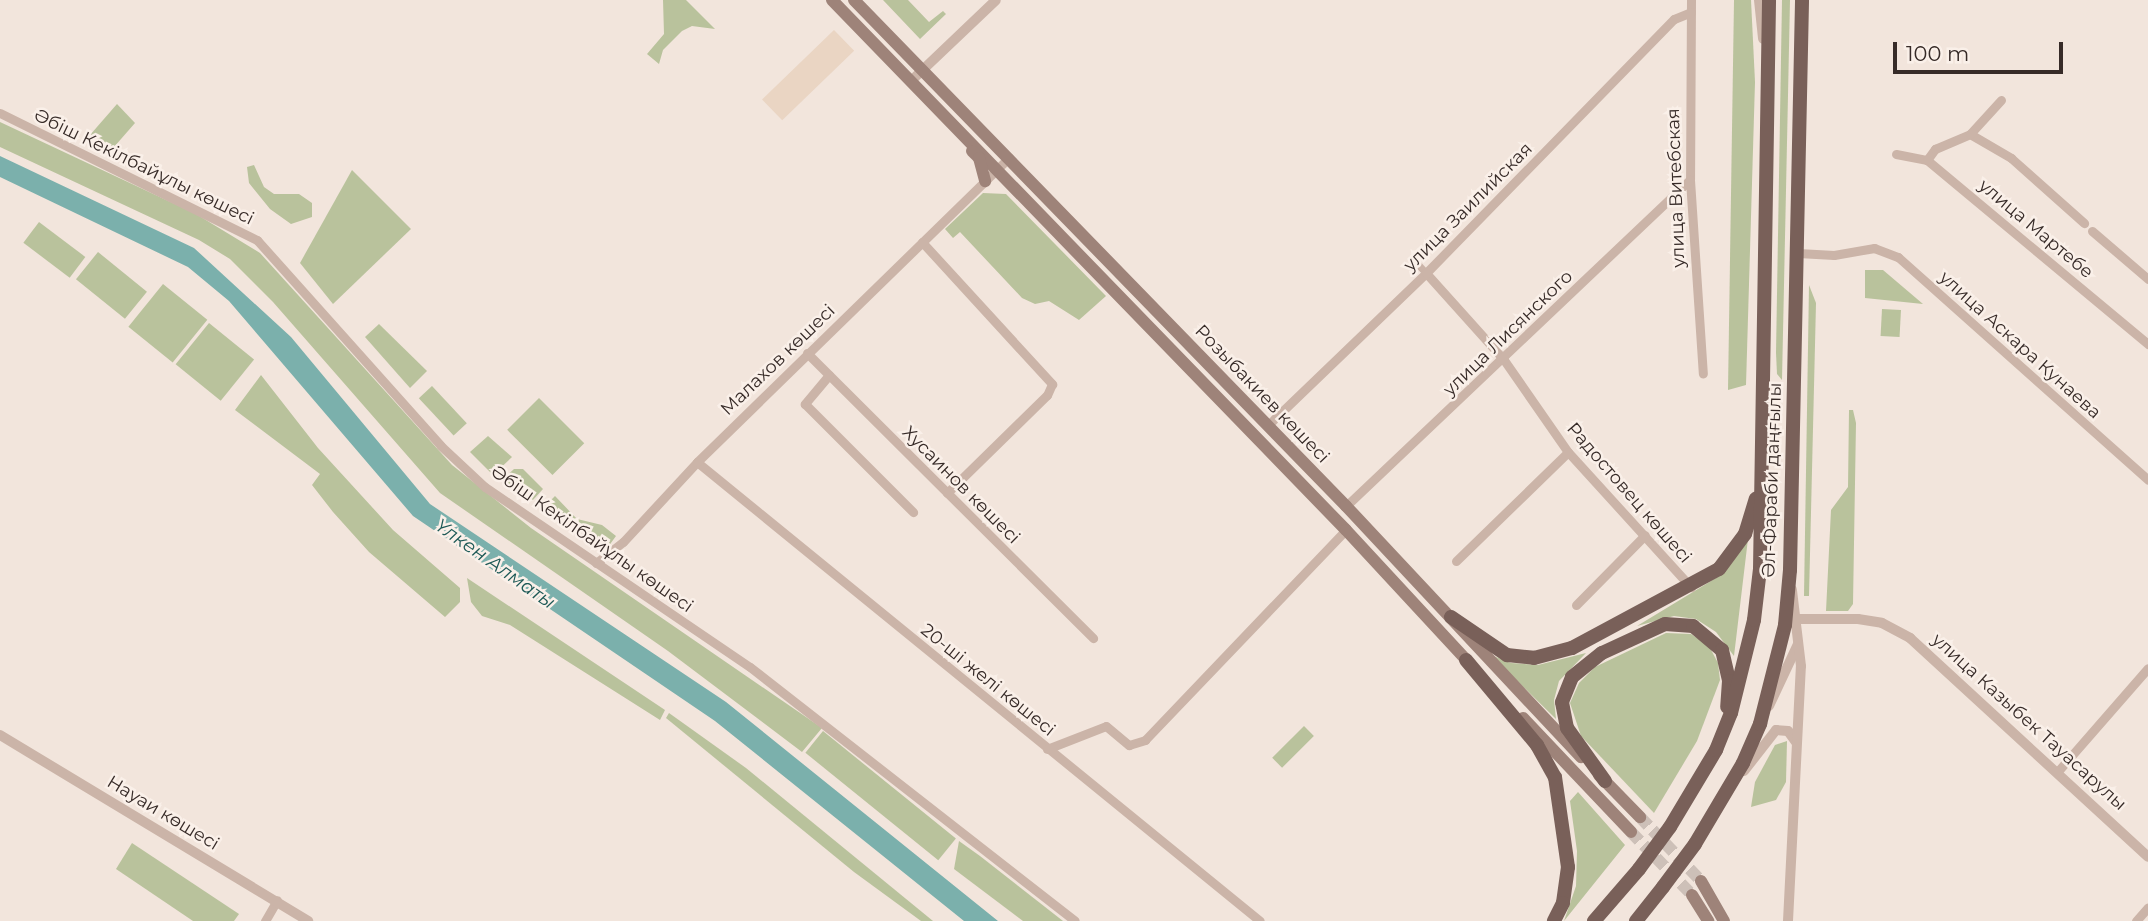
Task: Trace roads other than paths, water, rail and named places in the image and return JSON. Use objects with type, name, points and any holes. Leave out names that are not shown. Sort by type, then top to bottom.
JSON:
[{"type":"main road","name":"Розыбакиев көшесі","points":[[832,0],[1346,530],[1466,660]]},
{"type":"main road","name":"Розыбакиев көшесі","points":[[854,0],[1346,506],[1640,817]]},
{"type":"main road","name":"Әл-Фараби даңғылы","points":[[1716,750],[1745,668],[1754,620],[1760,484],[1769,0]]},
{"type":"main road","name":"Әл-Фараби даңғылы","points":[[1638,921],[1695,844],[1721,803],[1760,724],[1775,675],[1790,570],[1802,0]]},
{"type":"main road","points":[[927,97],[979,158],[985,181]]},
{"type":"main road","points":[[1451,617],[1495,650],[1534,658],[1572,648],[1691,587],[1719,569],[1736,550],[1760,484]]},
{"type":"main road","points":[[1594,921],[1639,869],[1670,827],[1716,750],[1728,702],[1729,681],[1722,650],[1693,626],[1665,624],[1589,661],[1565,690],[1562,702],[1567,728],[1605,781]]},
{"type":"main road","points":[[1466,660],[1631,832]]},
{"type":"main road","points":[[1466,660],[1537,745],[1555,777],[1568,867],[1563,903],[1554,921]]},
{"type":"main road","points":[[1701,881],[1724,921]]},
{"type":"main road","points":[[1692,895],[1708,921]]},
{"type":"street","points":[[911,80],[996,0]]},
{"type":"street","name":"улица Витебская","points":[[1691,0],[1690,180],[1703,374]]},
{"type":"street","points":[[1759,0],[1768,87]]},
{"type":"street","name":"улица Заилийская","points":[[1268,425],[1426,273],[1674,19],[1691,12]]},
{"type":"street","points":[[1927,160],[1935,149],[1970,134],[2001,100]]},
{"type":"street","name":"Әбіш Кекілбайұлы көшесі","points":[[0,113],[257,240],[448,452],[485,486],[750,667],[1075,921]]},
{"type":"street","points":[[1970,134],[2011,158],[2084,223]]},
{"type":"street","name":"улица Мартебе","points":[[1896,154],[1927,160],[2148,344]]},
{"type":"street","name":"Малахов көшесі","points":[[596,563],[623,542],[696,461],[1009,158]]},
{"type":"street","name":"улица Лисянского","points":[[1346,506],[1504,360],[1690,180]]},
{"type":"street","points":[[2092,231],[2148,279]]},
{"type":"street","points":[[922,242],[1052,384],[1047,395],[947,493]]},
{"type":"street","name":"улица Аскара Кунаева","points":[[1798,253],[1835,255],[1864,247],[1898,257],[2148,480]]},
{"type":"street","name":"Радостовец көшесі","points":[[1412,258],[1504,360],[1569,452],[1691,587]]},
{"type":"street","name":"Хусаинов көшесі","points":[[807,353],[1093,638]]},
{"type":"street","points":[[829,375],[805,404],[913,512]]},
{"type":"street","points":[[1456,561],[1569,452]]},
{"type":"street","name":"20-ші желі көшесі","points":[[696,461],[1260,921]]},
{"type":"street","points":[[1047,749],[1106,726],[1129,745],[1145,740],[1346,530]]},
{"type":"street","points":[[1576,605],[1644,535]]},
{"type":"street","points":[[1788,921],[1801,619],[1790,570]]},
{"type":"street","name":"улица Казыбек Тауасарулы","points":[[1801,619],[1882,623],[1910,638],[2059,770],[2148,857]]},
{"type":"street","points":[[1760,724],[1798,642]]},
{"type":"street","points":[[2059,770],[2148,668]]},
{"type":"street","points":[[1721,803],[1770,734],[1788,731],[1796,742]]},
{"type":"street","name":"Науаи көшесі","points":[[0,735],[308,921]]},
{"type":"street","points":[[265,921],[277,900]]},
{"type":"street","points":[[2136,921],[2148,907]]},
{"type":"water","name":"Үлкен Алматы","points":[[0,156],[194,248],[291,337],[430,504],[726,702],[998,921],[964,921],[715,721],[413,516],[229,301],[188,267],[0,177]]},
{"type":"tunnel","points":[[1640,817],[1701,881]]},
{"type":"tunnel","points":[[1631,832],[1692,895]]}]
